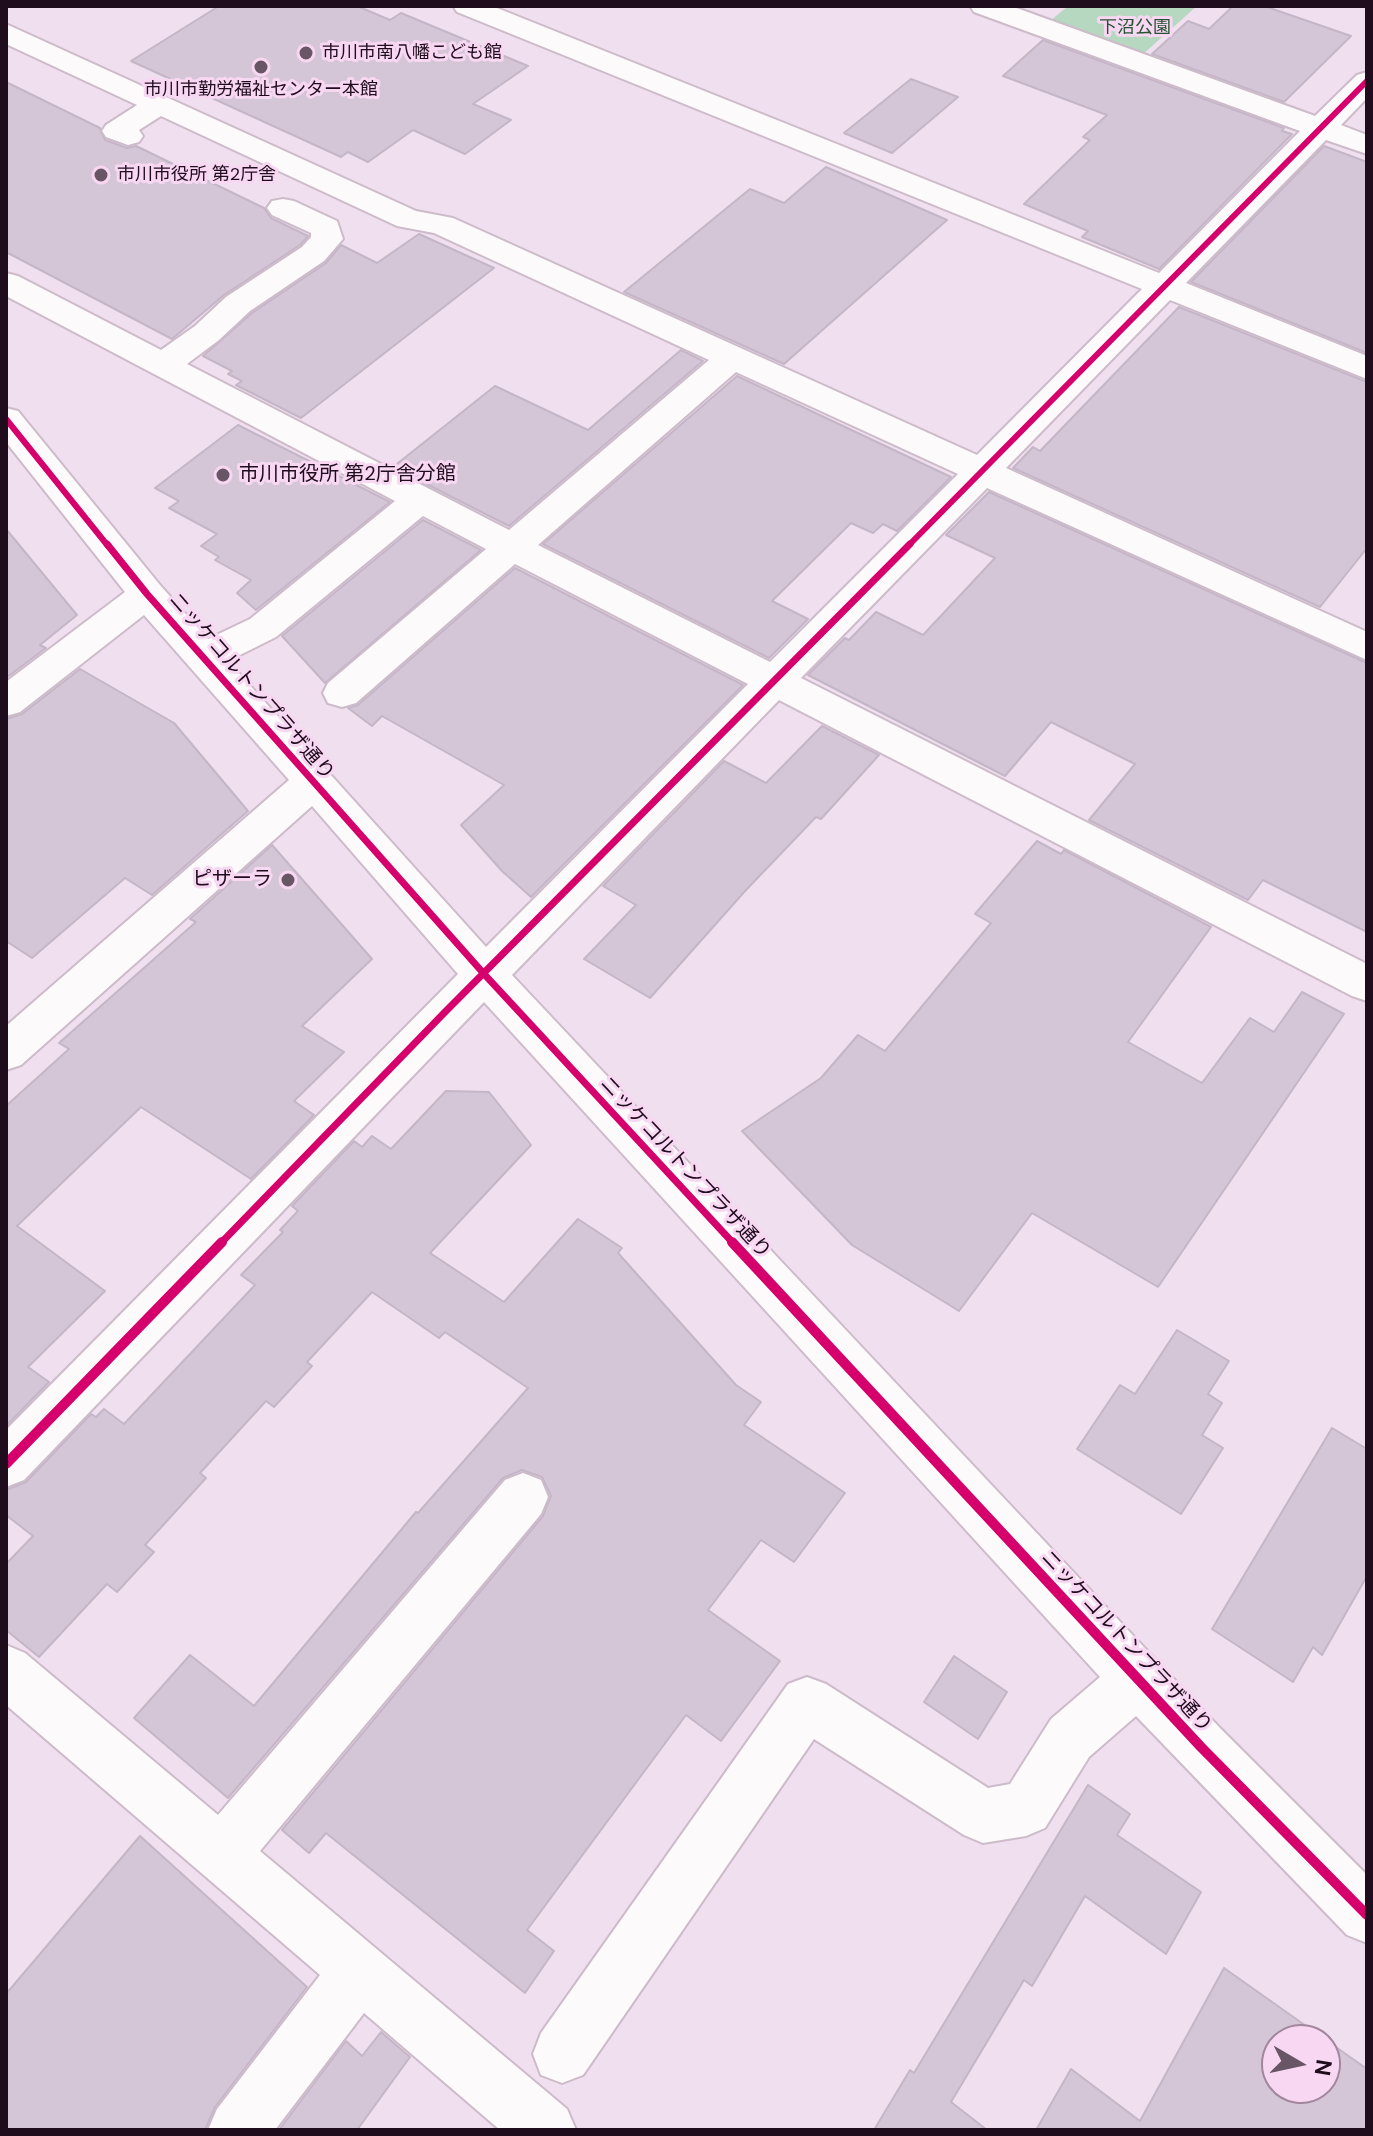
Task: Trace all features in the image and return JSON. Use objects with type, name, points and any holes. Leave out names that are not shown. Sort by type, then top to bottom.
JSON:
[{"type":"street","points":[[467,6],[1367,368]]},
{"type":"street","points":[[984,6],[1367,145]]},
{"type":"street","points":[[6,33],[408,219],[442,225],[1367,647]]},
{"type":"street","points":[[6,1464],[434,1023],[485,975],[1367,81]]},
{"type":"street","points":[[128,136],[117,131],[158,105]]},
{"type":"street","points":[[164,364],[207,333],[234,302],[275,274],[313,254],[327,239],[326,228],[283,208]]},
{"type":"street","points":[[6,283],[514,548],[1367,984]]},
{"type":"street","points":[[342,693],[732,358]]},
{"type":"street","name":"ニッケコルトンプラザ通り","points":[[10,433],[147,594],[485,975],[1138,1679],[1367,1915]]},
{"type":"street","points":[[203,657],[263,628],[420,499]]},
{"type":"street","points":[[6,702],[147,594]]},
{"type":"street","points":[[6,1052],[313,782]]},
{"type":"street","points":[[221,1854],[523,1497]]},
{"type":"street","points":[[6,1671],[546,2130]]},
{"type":"street","points":[[562,2054],[807,1703],[983,1816],[1026,1809],[1070,1738],[1138,1679]]},
{"type":"street","points":[[238,2130],[359,1972]]},
{"type":"green space","name":"下沼公園","points":[[1068,6],[1197,6],[1142,55],[1050,21]]},
{"type":"building","points":[[219,6],[357,6],[390,20],[401,13],[528,66],[473,104],[511,120],[465,154],[413,130],[368,162],[348,152],[341,157],[131,61]]},
{"type":"building","points":[[1233,6],[1264,6],[1351,36],[1284,102],[1152,54],[1188,21],[1209,29]]},
{"type":"building","points":[[1043,40],[1284,128],[1282,131],[1292,134],[1159,269],[1082,237],[1088,231],[1024,204],[1090,140],[1083,137],[1107,115],[1003,76]]},
{"type":"building","points":[[911,79],[958,97],[892,153],[844,133]]},
{"type":"building","name":"市川市役所 第2庁舎","points":[[6,82],[100,128],[105,140],[127,148],[136,146],[264,208],[271,218],[308,236],[300,245],[224,295],[172,339],[6,252]]},
{"type":"building","points":[[1324,146],[1367,162],[1367,353],[1191,282]]},
{"type":"building","points":[[826,167],[947,220],[784,364],[624,292],[750,189],[784,203]]},
{"type":"building","points":[[419,234],[494,268],[301,418],[236,385],[242,381],[228,374],[232,371],[203,356],[252,313],[326,263],[341,245],[377,263]]},
{"type":"building","points":[[1179,307],[1367,382],[1367,548],[1320,607],[1013,468],[1033,447],[1040,451]]},
{"type":"building","points":[[681,350],[703,361],[509,526],[393,467],[495,386],[588,430]]},
{"type":"building","points":[[737,376],[951,477],[897,531],[883,524],[873,533],[851,523],[772,601],[808,619],[769,658],[543,544]]},
{"type":"building","points":[[238,425],[390,502],[256,610],[237,593],[251,580],[215,560],[219,557],[201,546],[217,534],[169,508],[179,501],[155,488]]},
{"type":"building","points":[[989,492],[1367,663],[1367,932],[1263,880],[1248,900],[1089,820],[1135,764],[1051,722],[1005,776],[808,675],[876,612],[923,635],[995,558],[946,535]]},
{"type":"building","points":[[423,520],[481,550],[325,683],[282,636]]},
{"type":"building","points":[[6,529],[77,615],[40,645],[46,648],[6,678]]},
{"type":"building","points":[[515,568],[743,685],[531,897],[502,871],[461,825],[504,785],[382,716],[372,726],[348,708],[358,705]]},
{"type":"building","points":[[80,669],[174,723],[248,811],[152,895],[125,878],[32,958],[6,941],[6,719],[22,714]]},
{"type":"building","points":[[822,726],[879,755],[821,819],[816,817],[746,890],[650,998],[584,959],[636,905],[603,886],[724,761],[766,783]]},
{"type":"building","points":[[1037,841],[1061,854],[1064,850],[1211,927],[1128,1042],[1202,1083],[1250,1018],[1274,1032],[1302,992],[1344,1014],[1158,1287],[1032,1213],[959,1311],[852,1245],[742,1131],[821,1078],[858,1035],[885,1051],[991,923],[975,914]]},
{"type":"building","points":[[272,845],[372,959],[302,1026],[344,1052],[294,1101],[314,1115],[251,1179],[141,1107],[17,1226],[105,1291],[28,1367],[49,1382],[6,1426],[6,1106],[69,1049],[59,1043],[196,922],[190,919]]},
{"type":"building","points":[[446,1091],[489,1092],[531,1145],[430,1253],[504,1302],[578,1219],[622,1248],[618,1253],[736,1385],[761,1402],[744,1425],[845,1493],[794,1562],[761,1540],[708,1610],[780,1661],[721,1741],[686,1715],[527,1930],[554,1951],[525,1993],[326,1833],[309,1853],[282,1830],[543,1516],[551,1496],[542,1477],[522,1470],[503,1478],[228,1798],[134,1718],[190,1655],[254,1706],[416,1512],[528,1388],[445,1332],[439,1338],[372,1292],[307,1362],[312,1366],[274,1407],[266,1401],[200,1473],[206,1478],[145,1545],[154,1552],[117,1592],[107,1584],[39,1657],[6,1630],[6,1564],[33,1536],[6,1515],[6,1490],[26,1482],[91,1414],[96,1417],[104,1409],[124,1424],[255,1285],[241,1275],[283,1232],[280,1230],[298,1211],[292,1206],[354,1141],[362,1147],[372,1136],[391,1149]]},
{"type":"building","points":[[1177,1330],[1229,1361],[1208,1394],[1222,1403],[1202,1435],[1223,1448],[1181,1514],[1077,1449],[1120,1385],[1135,1394]]},
{"type":"building","points":[[1332,1428],[1367,1449],[1367,1576],[1322,1655],[1313,1647],[1293,1682],[1212,1629]]},
{"type":"building","points":[[954,1656],[1007,1692],[978,1739],[924,1702]]},
{"type":"building","points":[[1088,1785],[1130,1814],[1117,1835],[1201,1892],[1166,1954],[1085,1896],[1032,1986],[1024,1980],[951,2102],[987,2130],[874,2130],[910,2070],[914,2073]]},
{"type":"building","points":[[140,1836],[307,1987],[215,2107],[205,2130],[6,2130],[6,1994]]},
{"type":"building","points":[[1224,1968],[1303,2024],[1261,2024],[1261,2104],[1341,2104],[1341,2051],[1367,2069],[1367,2130],[1036,2130],[1071,2069],[1140,2121]]},
{"type":"building","points":[[381,2032],[410,2057],[357,2130],[279,2130],[346,2041],[362,2056]]},
{"type":"cycle path","points":[[6,1464],[445,1012],[1367,81]]},
{"type":"cycle path","points":[[6,419],[147,594],[485,975],[1201,1747],[1367,1915]]},
{"type":"place","name":"市川市南八幡こども館","points":[[306,53]]},
{"type":"place","name":"市川市勤労福祉センター本館","points":[[261,67]]},
{"type":"place","name":"市川市役所 第2庁舎","points":[[101,175]]},
{"type":"place","name":"市川市役所 第2庁舎分館","points":[[223,475]]},
{"type":"place","name":"ピザーラ","points":[[288,880]]}]
